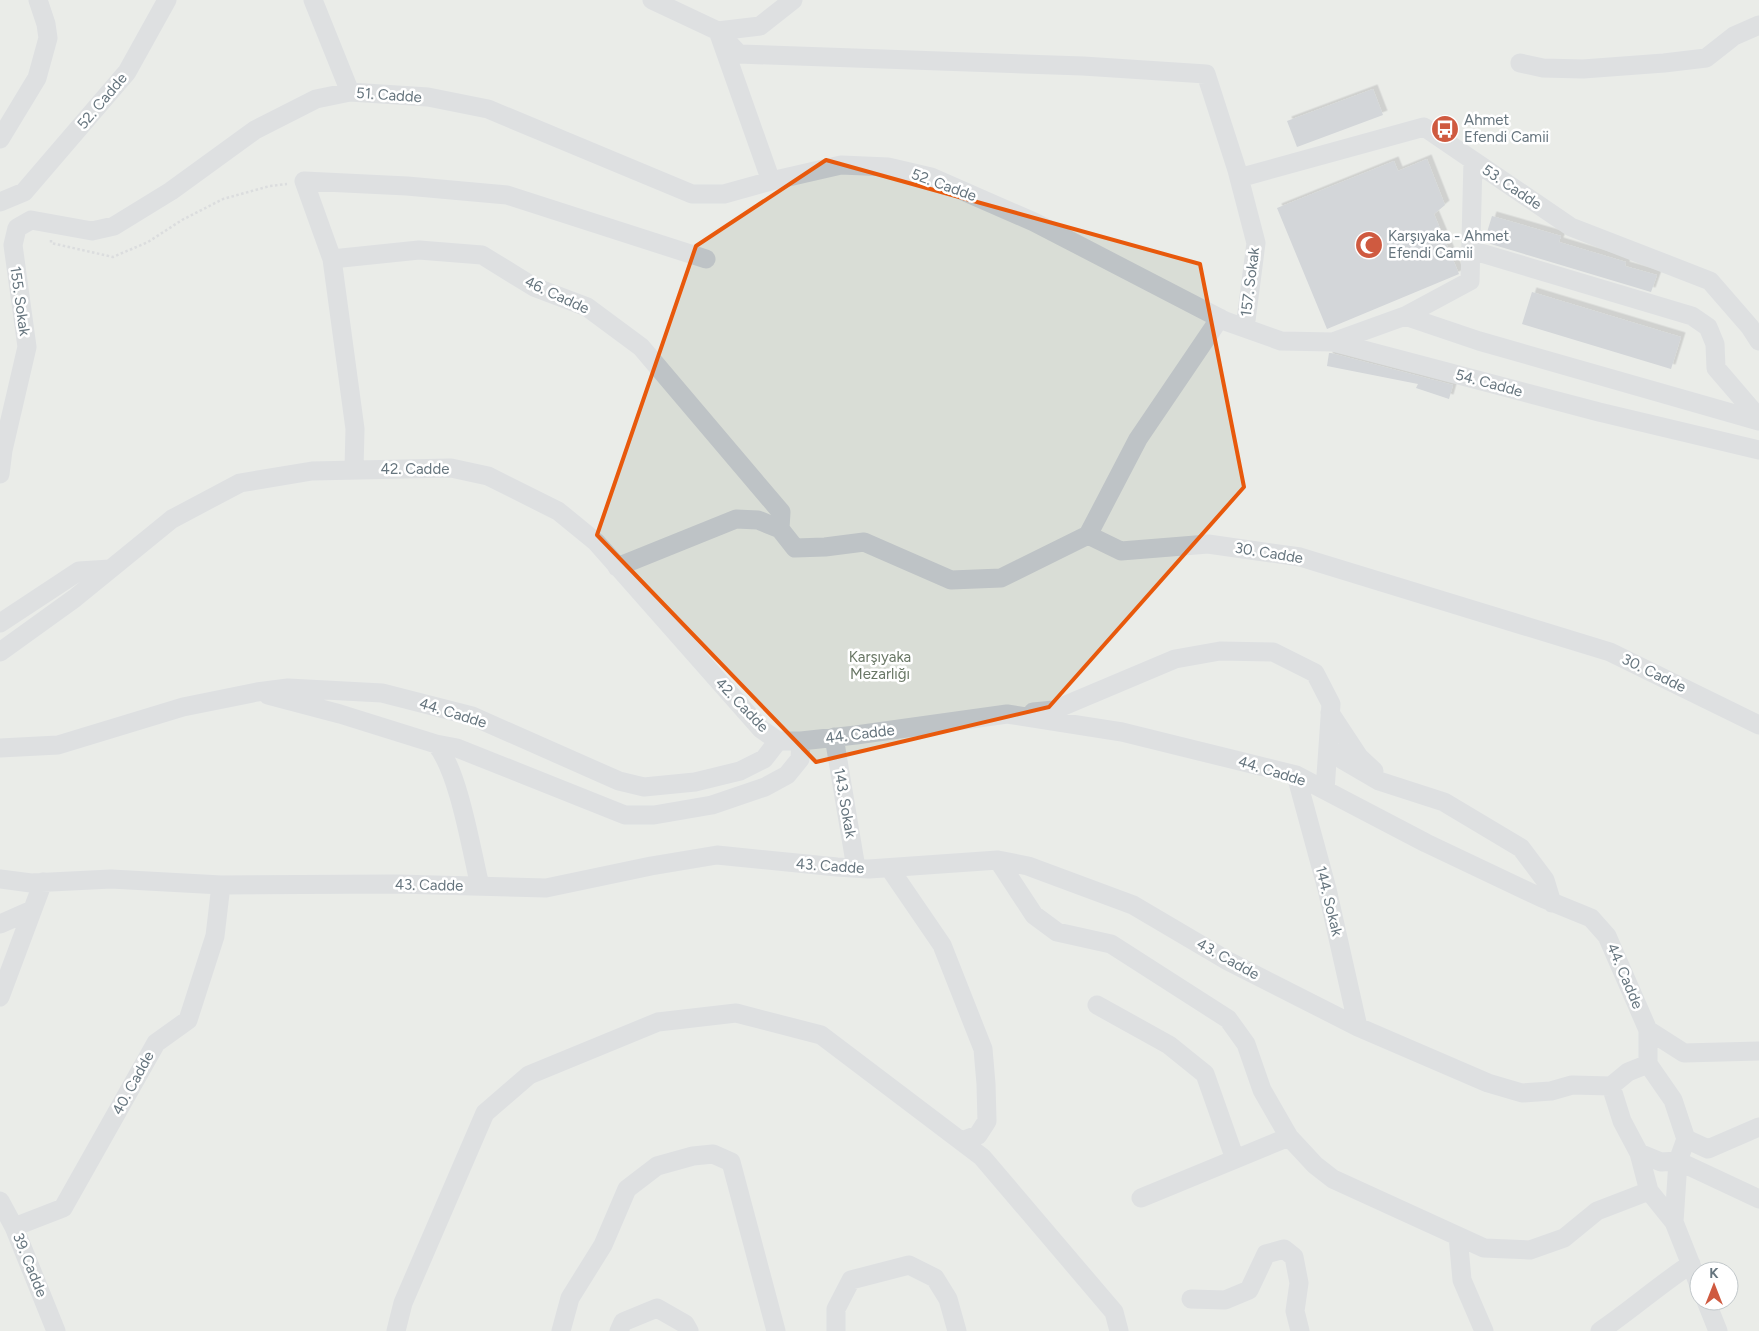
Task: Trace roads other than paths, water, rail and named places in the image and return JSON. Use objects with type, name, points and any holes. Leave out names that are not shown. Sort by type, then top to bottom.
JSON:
[{"type":"lane","points":[[0,139],[37,78],[48,38],[46,24],[38,0]]},
{"type":"lane","name":"52. Cadde","points":[[3,200],[24,192],[128,72],[167,0]]},
{"type":"lane","points":[[313,0],[350,92]]},
{"type":"lane","points":[[652,0],[718,32],[739,54],[1083,66],[1206,74],[1239,178]]},
{"type":"lane","points":[[718,32],[760,26],[793,0]]},
{"type":"lane","points":[[1520,63],[1543,68],[1583,69],[1706,58],[1734,36],[1759,25]]},
{"type":"lane","points":[[718,32],[771,181]]},
{"type":"lane","name":"51. Cadde","points":[[25,224],[31,220],[92,231],[114,226],[171,191],[255,130],[316,99],[350,92],[428,97],[488,110],[692,194],[724,194],[771,181]]},
{"type":"lane","name":"53. Cadde","points":[[1239,178],[1424,127],[1571,227],[1710,281],[1750,327],[1759,341]]},
{"type":"lane","points":[[1333,342],[1405,316],[1470,281],[1473,161]]},
{"type":"lane","name":"52. Cadde","points":[[771,181],[842,165],[888,167],[931,177],[1034,222],[1220,318]]},
{"type":"lane","name":"157. Sokak","points":[[1239,178],[1256,243],[1244,328]]},
{"type":"lane","points":[[354,469],[355,429],[332,259],[304,181],[407,186],[507,196],[706,259]]},
{"type":"lane","points":[[3,200],[25,224]]},
{"type":"lane","name":"155. Sokak","points":[[0,474],[3,450],[27,347],[13,245],[17,228],[25,224]]},
{"type":"lane","name":"46. Cadde","points":[[332,259],[419,250],[482,255],[534,287],[587,307],[641,347],[780,512],[780,529]]},
{"type":"lane","points":[[1470,250],[1692,316],[1708,327],[1715,344],[1716,368],[1759,419]]},
{"type":"lane","points":[[1405,316],[1479,341],[1759,419]]},
{"type":"lane","points":[[617,567],[736,519],[758,520],[780,529],[795,548],[825,547],[864,542],[951,580],[1001,578],[1088,535],[1138,439],[1220,318]]},
{"type":"lane","name":"54. Cadde","points":[[1220,318],[1281,341],[1333,342],[1600,412],[1759,450]]},
{"type":"lane","name":"42. Cadde","points":[[0,652],[75,598],[172,519],[240,483],[312,471],[451,468],[488,476],[558,511],[596,542],[761,729],[778,741]]},
{"type":"lane","name":"30. Cadde","points":[[1088,535],[1121,551],[1208,544],[1300,557],[1610,652],[1759,725]]},
{"type":"lane","points":[[0,623],[79,571],[110,569]]},
{"type":"lane","points":[[1007,714],[1054,710],[1174,658],[1220,651],[1273,652],[1315,673],[1331,704],[1325,790]]},
{"type":"lane","name":"44. Cadde","points":[[0,748],[58,744],[183,706],[288,688],[382,692],[472,716],[618,781],[644,787],[695,782],[740,770],[764,759],[778,741],[801,741],[1007,714],[1122,732],[1296,775],[1426,843],[1552,903],[1591,918],[1607,936],[1648,1030]]},
{"type":"lane","points":[[257,692],[340,714],[436,744],[458,748],[625,815],[654,816],[712,805],[765,787],[787,774],[800,758],[801,741]]},
{"type":"lane","points":[[1330,712],[1359,756],[1387,784]]},
{"type":"lane","name":"143. Sokak","points":[[834,737],[856,868]]},
{"type":"lane","points":[[436,744],[445,754],[460,802],[480,886]]},
{"type":"lane","points":[[1328,747],[1343,760],[1379,781],[1444,802],[1521,848],[1545,880],[1552,903]]},
{"type":"lane","name":"144. Sokak","points":[[1296,775],[1327,889],[1358,1027]]},
{"type":"lane","name":"43. Cadde","points":[[0,879],[43,882],[111,879],[221,885],[397,884],[546,888],[651,866],[717,856],[856,868],[890,869],[998,860],[1028,866],[1133,905],[1228,961],[1358,1027],[1488,1083],[1522,1093],[1551,1091],[1572,1085],[1611,1086]]},
{"type":"lane","points":[[998,860],[1034,915],[1057,932],[1111,944],[1228,1019],[1246,1044],[1262,1090],[1289,1137],[1315,1165],[1333,1179],[1484,1248],[1530,1250],[1564,1238],[1597,1211],[1649,1191]]},
{"type":"lane","points":[[890,869],[942,945],[983,1049],[987,1121],[978,1135],[962,1141]]},
{"type":"lane","points":[[0,997],[43,882]]},
{"type":"lane","name":"40. Cadde","points":[[14,1227],[63,1208],[156,1043],[188,1020],[215,936],[221,885]]},
{"type":"lane","points":[[0,924],[32,910]]},
{"type":"lane","points":[[1097,1005],[1169,1045],[1204,1074],[1234,1159]]},
{"type":"lane","points":[[396,1331],[403,1303],[485,1113],[529,1075],[658,1022],[736,1013],[822,1035],[982,1157],[1114,1312],[1119,1331]]},
{"type":"lane","points":[[1648,1030],[1684,1053],[1759,1051]]},
{"type":"lane","points":[[1648,1030],[1648,1064],[1673,1100],[1686,1139],[1678,1161],[1674,1222]]},
{"type":"lane","points":[[1648,1064],[1628,1072],[1611,1086],[1622,1121],[1639,1153],[1649,1191],[1674,1222],[1690,1261]]},
{"type":"lane","points":[[1686,1139],[1708,1149],[1759,1127]]},
{"type":"lane","points":[[1141,1198],[1289,1137]]},
{"type":"lane","points":[[1639,1153],[1661,1162],[1678,1161],[1759,1199]]},
{"type":"lane","points":[[561,1331],[570,1298],[603,1245],[627,1189],[657,1166],[693,1156],[713,1154],[731,1162],[776,1331]]},
{"type":"lane","name":"39. Cadde","points":[[0,1201],[14,1227],[56,1331]]},
{"type":"lane","points":[[1458,1236],[1462,1280],[1484,1331]]},
{"type":"lane","points":[[1192,1299],[1226,1300],[1249,1290],[1266,1254],[1284,1249],[1294,1257],[1298,1283],[1295,1311],[1300,1331]]},
{"type":"lane","points":[[836,1331],[836,1309],[852,1280],[909,1265],[936,1278],[948,1299],[958,1331]]},
{"type":"lane","points":[[1600,1331],[1689,1265]]},
{"type":"lane","points":[[619,1331],[623,1322],[657,1308],[685,1324],[690,1331]]},
{"type":"lane","points":[[1710,1311],[1718,1331]]},
{"type":"place","name":"Ahmet Efendi Camii","points":[[1445,129]]},
{"type":"place","name":"Karşıyaka - Ahmet Efendi Camii","points":[[1369,245]]},
{"type":"park label","name":"Karşıyaka Mezarlığı","points":[[880,666]]}]
